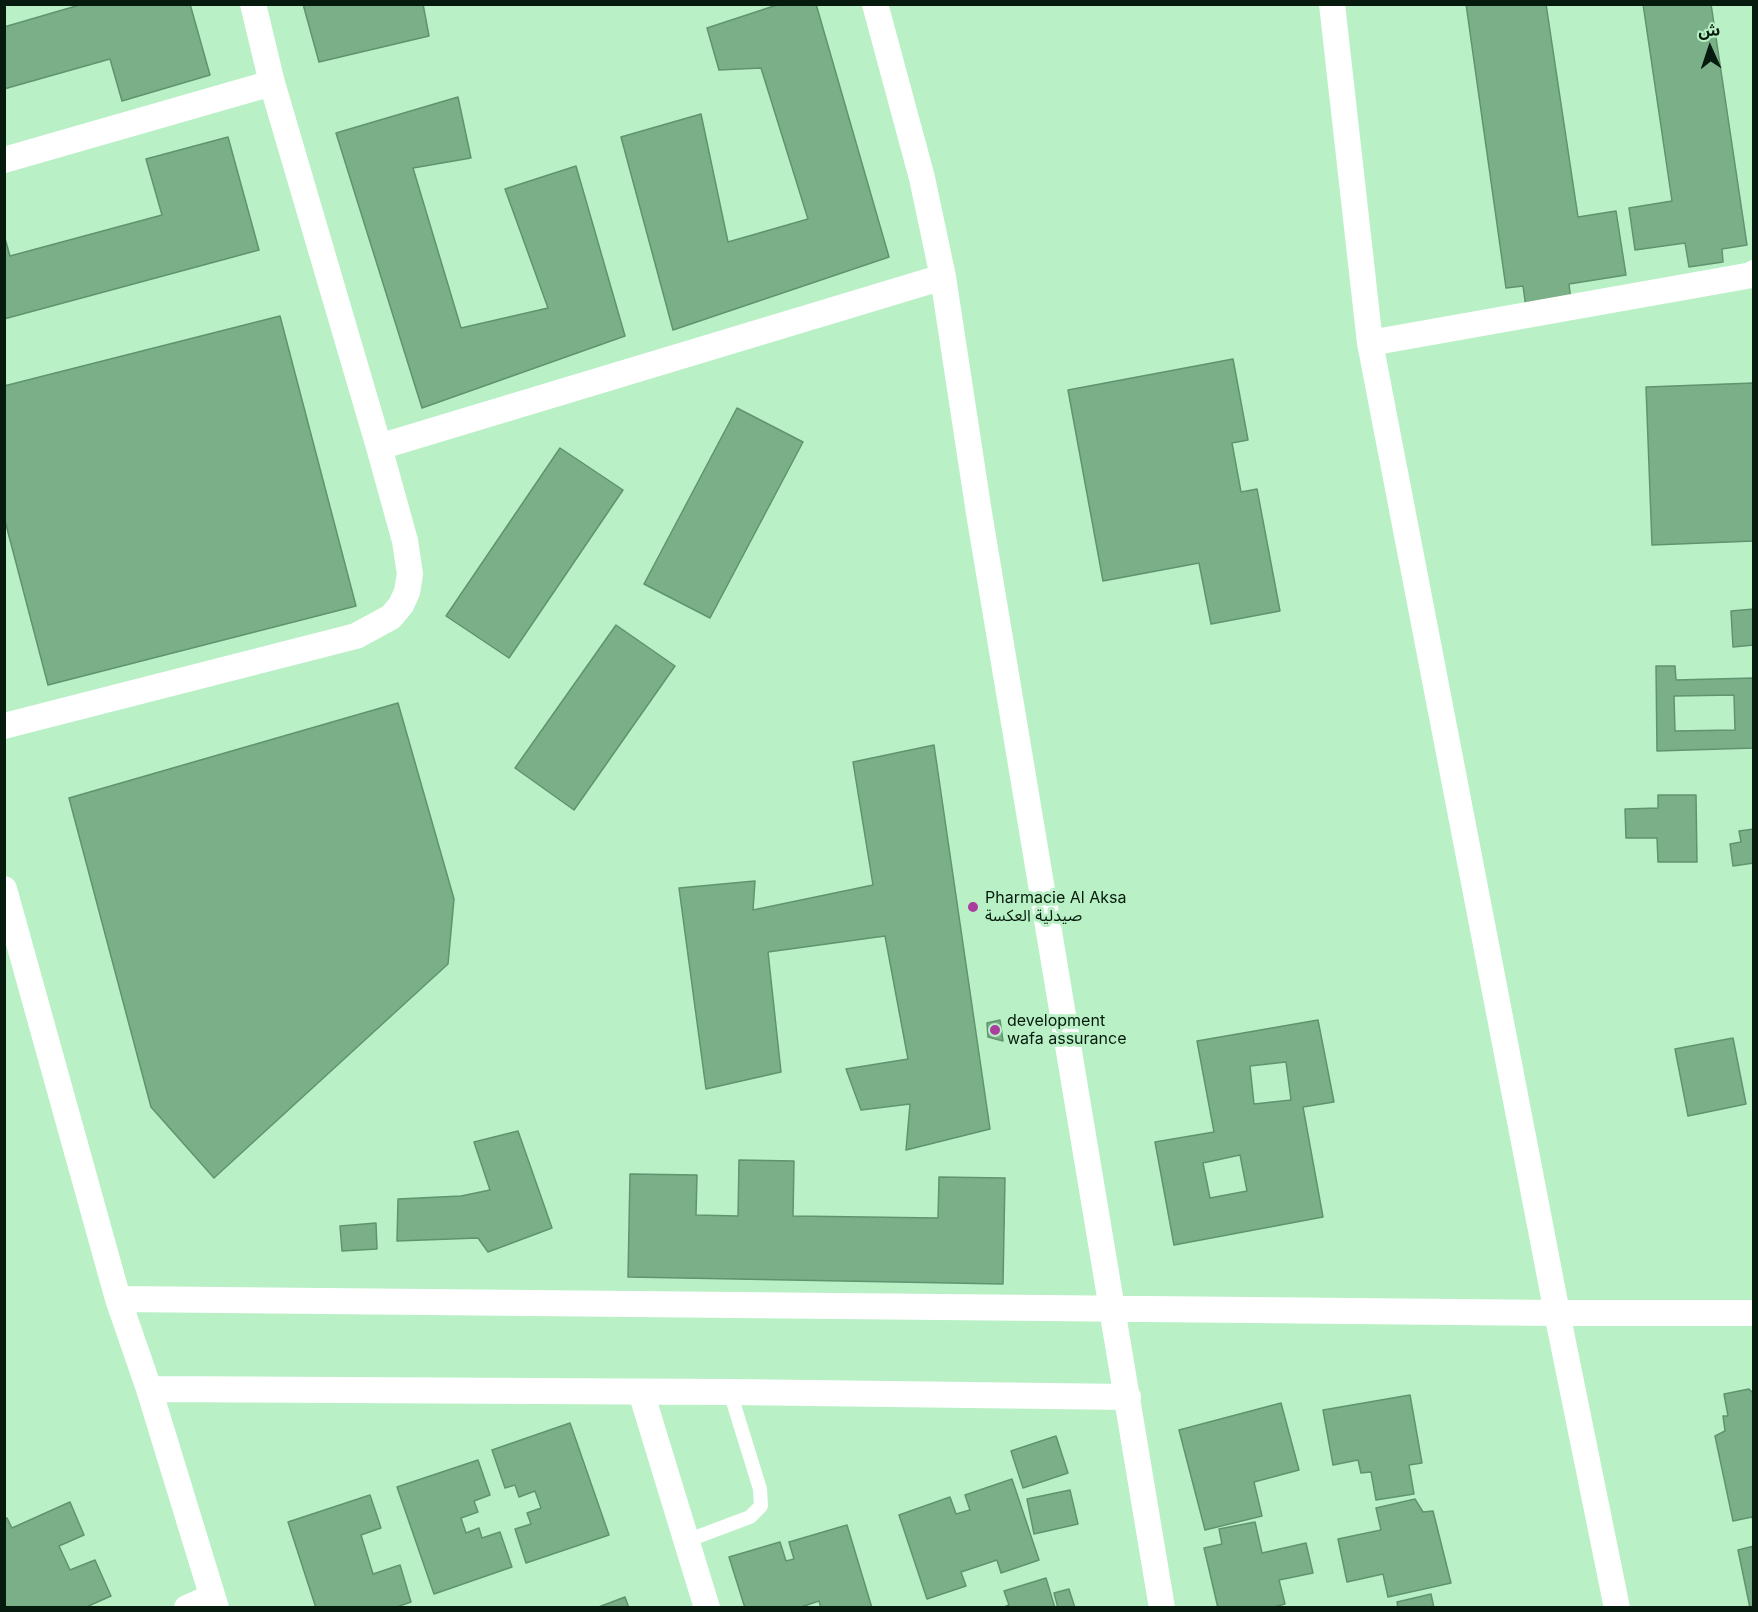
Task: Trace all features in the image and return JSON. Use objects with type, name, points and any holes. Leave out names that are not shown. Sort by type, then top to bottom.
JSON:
[{"type":"street","points":[[4,726],[356,636],[391,617],[401,605],[407,592],[410,574],[405,541],[272,83],[253,4]]},
{"type":"street","points":[[875,4],[922,178],[943,277],[983,536],[1114,1309],[1162,1608]]},
{"type":"street","points":[[1332,4],[1370,344],[1557,1313],[1617,1608]]},
{"type":"street","points":[[4,160],[272,83]]},
{"type":"street","points":[[1370,344],[1754,273]]},
{"type":"street","points":[[379,447],[943,277]]},
{"type":"street","points":[[4,889],[118,1299],[149,1389],[214,1602],[187,1608]]},
{"type":"street","points":[[118,1299],[1754,1313]]},
{"type":"street","points":[[149,1389],[1128,1397]]},
{"type":"street","points":[[641,1392],[707,1608]]},
{"type":"lane","points":[[686,1540],[750,1517],[761,1506],[760,1489],[730,1392]]},
{"type":"building","points":[[83,4],[190,4],[210,75],[122,101],[110,59],[4,89],[4,27]]},
{"type":"building","points":[[303,4],[423,4],[429,36],[319,62]]},
{"type":"building","points":[[780,4],[816,4],[889,257],[673,330],[621,137],[701,114],[728,242],[808,219],[761,68],[719,70],[707,28]]},
{"type":"building","points":[[1466,4],[1546,4],[1578,217],[1616,211],[1626,275],[1569,284],[1571,301],[1526,308],[1523,286],[1506,288]]},
{"type":"building","points":[[1643,4],[1711,4],[1747,245],[1722,249],[1723,262],[1689,267],[1685,243],[1635,250],[1629,208],[1672,201]]},
{"type":"building","points":[[458,97],[471,158],[413,168],[461,328],[548,308],[505,189],[576,166],[625,336],[422,408],[336,133]]},
{"type":"building","points":[[228,137],[259,250],[4,319],[4,235],[10,256],[162,215],[146,159]]},
{"type":"building","points":[[280,316],[356,606],[48,685],[4,517],[4,386]]},
{"type":"building","points":[[1233,359],[1248,440],[1232,443],[1241,492],[1257,489],[1280,611],[1211,624],[1199,563],[1103,581],[1068,390]]},
{"type":"building","points":[[1754,383],[1754,541],[1652,545],[1646,387]]},
{"type":"building","points":[[737,408],[803,442],[710,618],[644,584]]},
{"type":"building","points":[[560,448],[623,490],[509,658],[446,616]]},
{"type":"building","points":[[1754,609],[1754,645],[1733,647],[1731,611]]},
{"type":"building","points":[[616,625],[675,666],[574,810],[515,768]]},
{"type":"building","points":[[1656,666],[1675,666],[1676,680],[1754,678],[1754,748],[1657,751]],"holes":[[[1734,695],[1735,730],[1675,731],[1674,696]]]},
{"type":"building","points":[[398,703],[454,899],[448,964],[214,1178],[151,1107],[69,798]]},
{"type":"building","points":[[934,745],[990,1129],[906,1150],[910,1104],[861,1110],[846,1069],[908,1059],[885,936],[768,952],[781,1072],[706,1089],[679,888],[755,881],[753,910],[873,885],[853,762]]},
{"type":"building","points":[[1658,795],[1696,795],[1697,862],[1658,862],[1657,838],[1626,838],[1625,809],[1658,808]]},
{"type":"building","points":[[1754,829],[1754,863],[1733,866],[1730,844],[1741,842],[1739,831]]},
{"type":"building","name":"development wafa assurance","points":[[1000,1020],[1003,1041],[988,1037],[987,1023]]},
{"type":"building","points":[[1318,1020],[1334,1102],[1303,1107],[1323,1217],[1174,1245],[1155,1142],[1214,1132],[1197,1041]],"holes":[[[1286,1062],[1291,1100],[1254,1104],[1250,1066]],[[1240,1155],[1247,1191],[1210,1198],[1203,1163]]]},
{"type":"building","points":[[1733,1038],[1746,1104],[1688,1116],[1675,1049]]},
{"type":"building","points":[[518,1131],[552,1228],[488,1252],[478,1238],[397,1241],[398,1199],[461,1196],[490,1190],[474,1142]]},
{"type":"building","points":[[739,1160],[794,1161],[793,1216],[938,1218],[939,1177],[1005,1178],[1003,1284],[628,1277],[630,1174],[697,1175],[696,1215],[738,1216]]},
{"type":"building","points":[[376,1223],[377,1249],[342,1251],[340,1226]]},
{"type":"building","points":[[1749,1389],[1754,1394],[1754,1524],[1752,1517],[1733,1521],[1715,1436],[1725,1431],[1723,1416],[1728,1416],[1724,1394]]},
{"type":"building","points":[[1410,1395],[1422,1463],[1409,1465],[1414,1494],[1376,1500],[1371,1472],[1361,1473],[1358,1460],[1333,1465],[1323,1410]]},
{"type":"building","points":[[1281,1403],[1299,1470],[1254,1482],[1262,1516],[1205,1530],[1179,1430]]},
{"type":"building","points":[[570,1423],[609,1535],[526,1563],[515,1529],[531,1524],[527,1513],[541,1508],[535,1491],[519,1497],[515,1485],[505,1488],[492,1450]]},
{"type":"building","points":[[1056,1436],[1068,1473],[1023,1488],[1011,1451]]},
{"type":"building","points":[[478,1460],[490,1495],[474,1501],[478,1512],[461,1518],[466,1533],[479,1528],[482,1538],[500,1532],[512,1567],[434,1594],[397,1487]]},
{"type":"building","points":[[1012,1479],[1039,1560],[1001,1573],[997,1560],[961,1572],[966,1586],[927,1599],[899,1515],[950,1497],[956,1514],[970,1510],[965,1495]]},
{"type":"building","points":[[1070,1490],[1078,1524],[1034,1534],[1027,1499]]},
{"type":"building","points":[[370,1495],[381,1528],[361,1535],[373,1574],[400,1565],[411,1602],[394,1608],[316,1608],[288,1522]]},
{"type":"building","points":[[1415,1499],[1423,1512],[1433,1511],[1451,1583],[1388,1597],[1383,1574],[1347,1582],[1338,1539],[1381,1530],[1376,1508]]},
{"type":"building","points":[[70,1502],[84,1535],[59,1546],[70,1570],[95,1560],[111,1596],[84,1608],[4,1608],[4,1519],[7,1518],[12,1528]]},
{"type":"building","points":[[1255,1522],[1262,1553],[1306,1543],[1313,1573],[1279,1580],[1285,1604],[1270,1608],[1218,1608],[1204,1548],[1222,1544],[1219,1529]]},
{"type":"building","points":[[847,1525],[872,1608],[821,1608],[819,1601],[798,1608],[745,1608],[729,1557],[780,1542],[786,1561],[794,1559],[789,1542]]},
{"type":"building","points":[[1754,1546],[1754,1608],[1750,1608],[1738,1550]]},
{"type":"building","points":[[1046,1578],[1055,1608],[1002,1608],[1009,1605],[1004,1591]]},
{"type":"building","points":[[1069,1589],[1075,1608],[1058,1608],[1054,1593]]},
{"type":"building","points":[[1431,1594],[1434,1608],[1398,1608],[1397,1602]]},
{"type":"building","points":[[625,1597],[629,1608],[596,1608]]},
{"type":"place","name":"Pharmacie Al Aksa صيدلية العكسة","points":[[973,907]]},
{"type":"place","name":"development wafa assurance","points":[[995,1030]]}]
